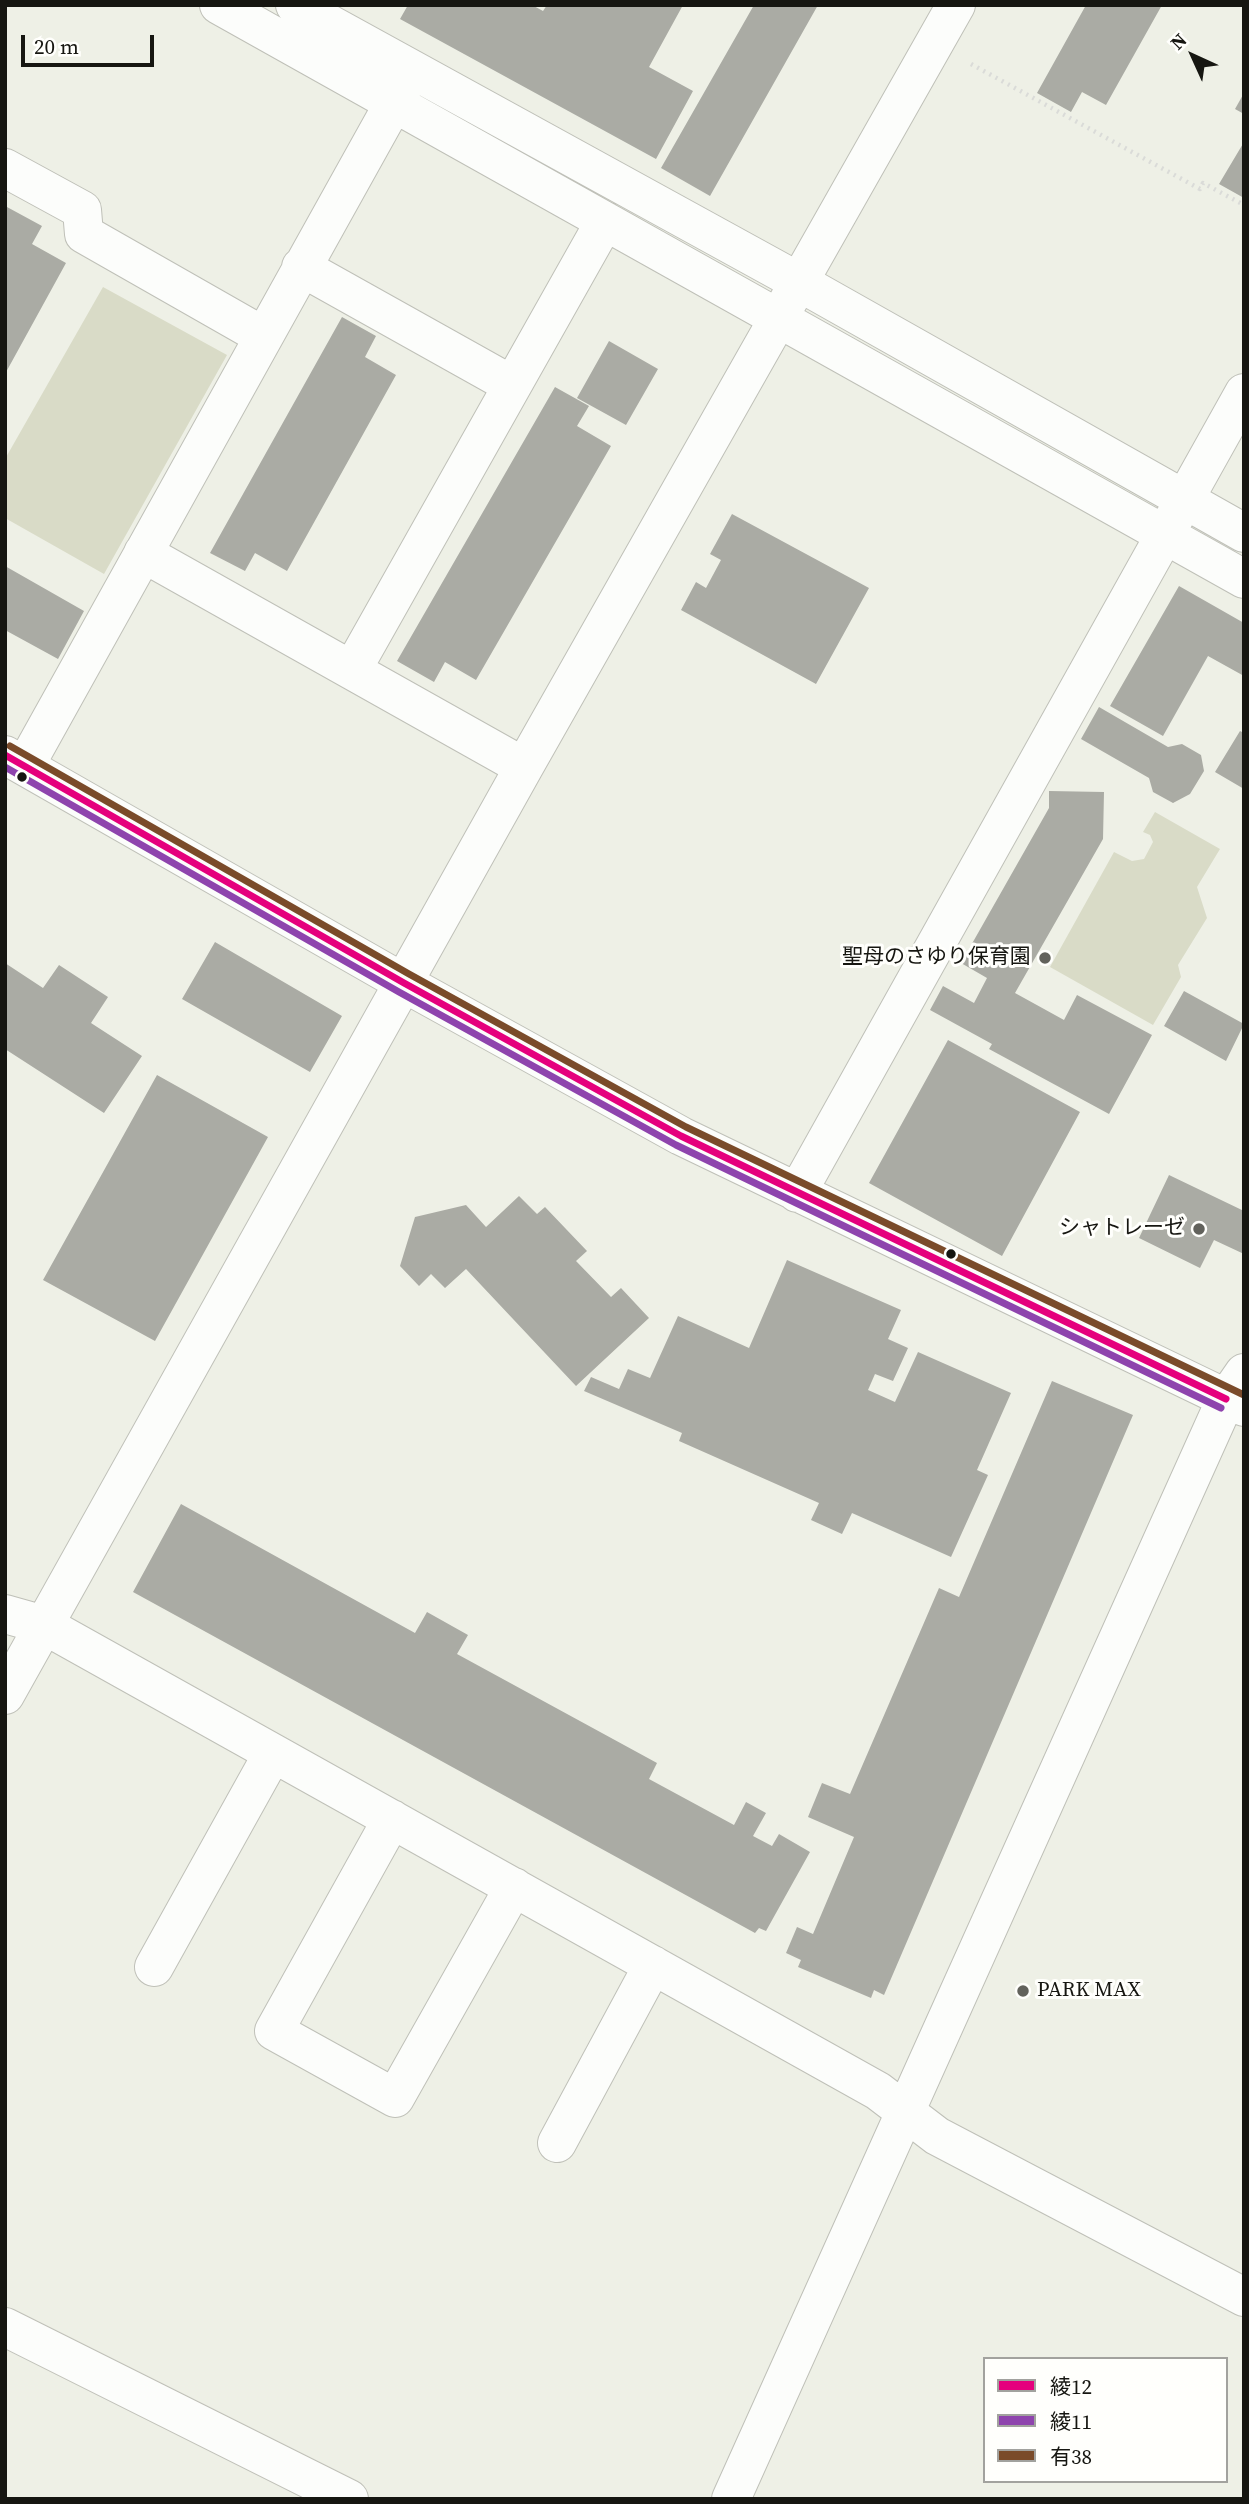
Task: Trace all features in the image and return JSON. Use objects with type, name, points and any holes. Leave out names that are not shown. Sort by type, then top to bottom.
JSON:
[{"type":"street","points":[[219,5],[1244,579]]},
{"type":"street","points":[[296,5],[799,282],[1244,533]]},
{"type":"street","points":[[5,1695],[524,767],[956,5]]},
{"type":"street","points":[[412,70],[143,553],[15,761],[404,983],[681,1136],[797,1193],[1238,1393],[905,2113],[731,2499]]},
{"type":"street","points":[[5,168],[82,210],[84,234],[263,336]]},
{"type":"street","points":[[352,670],[605,221]]},
{"type":"street","points":[[301,267],[512,385]]},
{"type":"street","points":[[797,1193],[1244,393]]},
{"type":"street","points":[[143,553],[524,767]]},
{"type":"street","points":[[5,1615],[44,1625],[878,2091],[937,2136],[1244,2297]]},
{"type":"street","points":[[153,1967],[273,1753]]},
{"type":"street","points":[[392,1819],[274,2031],[395,2098],[514,1887]]},
{"type":"street","points":[[557,2143],[653,1965]]},
{"type":"street","points":[[5,2327],[349,2499]]},
{"type":"path","points":[[959,57],[1200,189],[1203,183],[1244,205]]},
{"type":"green space","points":[[103,287],[227,355],[104,574],[5,518],[5,459]]},
{"type":"green space","points":[[1155,812],[1220,849],[1197,887],[1207,918],[1178,965],[1181,977],[1153,1025],[1050,967],[1114,852],[1132,861],[1144,859],[1153,842],[1150,835],[1143,832]]},
{"type":"building","points":[[408,5],[532,5],[543,11],[547,5],[683,5],[649,67],[693,91],[656,159],[400,19]]},
{"type":"building","points":[[754,5],[818,5],[710,196],[661,168]]},
{"type":"building","points":[[1086,5],[1162,5],[1106,105],[1082,92],[1071,112],[1037,93]]},
{"type":"building","points":[[1244,93],[1244,114],[1235,109]]},
{"type":"building","points":[[1244,142],[1244,198],[1219,184]]},
{"type":"building","points":[[7,207],[42,226],[32,244],[66,263],[5,374],[5,210]]},
{"type":"building","points":[[342,317],[376,336],[365,357],[396,375],[287,571],[255,553],[245,571],[210,553]]},
{"type":"building","points":[[609,341],[658,369],[626,425],[577,398]]},
{"type":"building","points":[[555,387],[589,406],[577,426],[611,446],[476,680],[445,662],[434,682],[397,661]]},
{"type":"building","points":[[732,514],[869,588],[816,684],[681,610],[696,582],[706,588],[721,560],[710,554]]},
{"type":"building","points":[[5,566],[84,611],[58,659],[5,630]]},
{"type":"building","points":[[1179,586],[1244,623],[1244,676],[1208,656],[1163,736],[1110,706]]},
{"type":"building","points":[[1099,707],[1168,747],[1182,744],[1201,755],[1204,771],[1190,794],[1173,803],[1153,792],[1149,778],[1081,739]]},
{"type":"building","points":[[1240,731],[1244,733],[1244,789],[1215,772]]},
{"type":"building","points":[[1049,791],[1104,792],[1103,839],[1015,993],[1064,1020],[1077,995],[1152,1035],[1109,1114],[989,1049],[992,1044],[930,1010],[943,986],[974,1003],[987,978],[961,963],[1049,808]]},
{"type":"building","points":[[215,942],[342,1016],[310,1072],[182,999]]},
{"type":"building","points":[[5,963],[43,988],[59,965],[108,997],[91,1023],[142,1056],[104,1113],[5,1049]]},
{"type":"building","points":[[1184,991],[1244,1024],[1226,1061],[1164,1026]]},
{"type":"building","points":[[948,1040],[1080,1112],[1002,1256],[869,1183]]},
{"type":"building","points":[[157,1075],[268,1137],[155,1341],[43,1280]]},
{"type":"building","points":[[1169,1175],[1244,1211],[1244,1254],[1214,1240],[1200,1268],[1139,1238]]},
{"type":"building","points":[[519,1196],[537,1214],[545,1207],[587,1251],[576,1261],[611,1297],[621,1288],[649,1318],[576,1386],[466,1269],[445,1288],[431,1274],[419,1286],[400,1266],[415,1217],[466,1205],[486,1227]]},
{"type":"building","points":[[787,1260],[901,1310],[888,1339],[908,1348],[893,1381],[875,1374],[868,1390],[895,1402],[918,1352],[1011,1393],[977,1470],[988,1475],[951,1557],[852,1513],[842,1534],[811,1520],[819,1503],[679,1441],[682,1433],[584,1391],[591,1377],[619,1389],[628,1369],[650,1378],[678,1316],[749,1348]]},
{"type":"building","points":[[1052,1381],[1133,1415],[884,1995],[874,1990],[871,1998],[798,1967],[801,1960],[786,1953],[797,1927],[813,1934],[854,1837],[808,1817],[822,1783],[850,1794],[939,1588],[959,1597]]},
{"type":"building","points":[[181,1504],[415,1633],[427,1612],[468,1635],[457,1654],[657,1763],[649,1779],[734,1825],[746,1802],[766,1813],[753,1836],[772,1846],[779,1834],[810,1852],[766,1931],[759,1928],[755,1933],[133,1592]]},
{"type":"transit line","name":"有38","points":[[10,746],[409,974],[686,1127],[1244,1395]]},
{"type":"transit line","name":"綾12","points":[[5,755],[404,983],[681,1136],[1226,1399]]},
{"type":"transit line","name":"綾11","points":[[5,767],[399,992],[676,1145],[1221,1408]]},
{"type":"place","name":"聖母のさゆり保育園","points":[[1045,958]]},
{"type":"place","name":"シャトレーゼ","points":[[1199,1229]]},
{"type":"place","name":"PARK MAX","points":[[1023,1991]]}]
